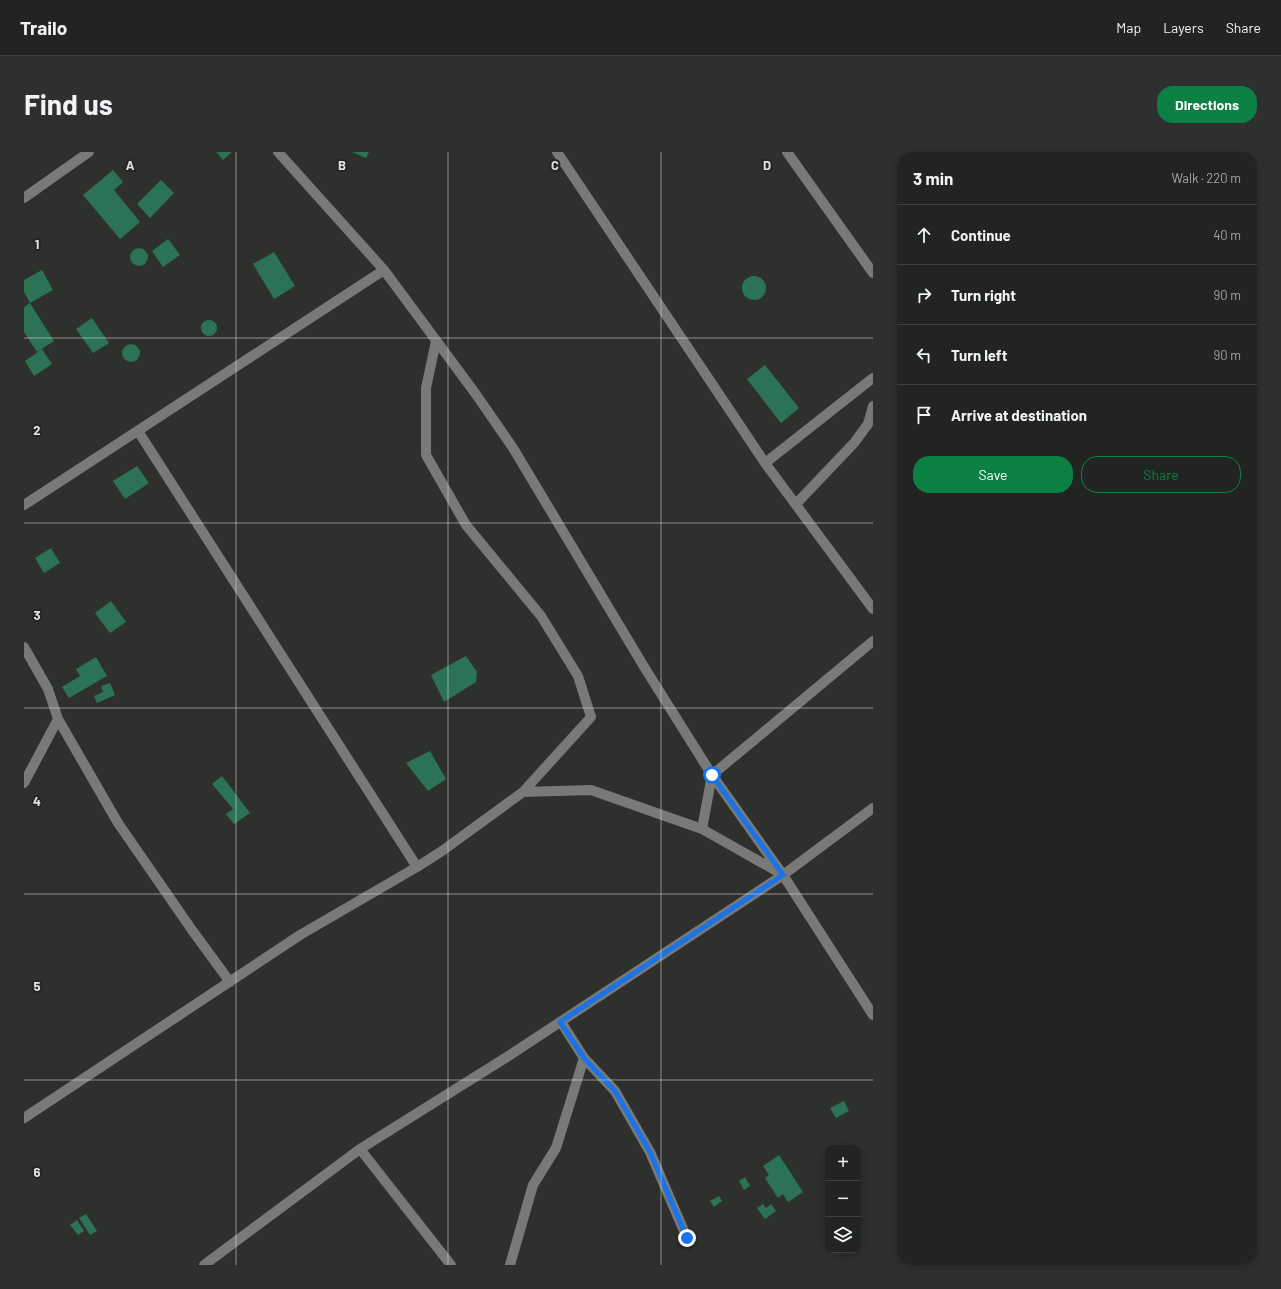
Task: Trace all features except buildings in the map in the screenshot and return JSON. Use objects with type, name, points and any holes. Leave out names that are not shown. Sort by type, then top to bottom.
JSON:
[{"type":"street","points":[[25,196],[89,152]]},
{"type":"street","points":[[278,152],[384,270],[475,392],[513,448],[646,670],[712,775],[783,875],[873,1015]]},
{"type":"street","points":[[557,152],[765,463],[873,609]]},
{"type":"street","points":[[787,152],[873,273]]},
{"type":"street","points":[[24,505],[384,270]]},
{"type":"street","points":[[24,1118],[300,935],[442,851],[523,792],[591,717],[578,676],[541,616],[466,525],[426,455],[426,388],[436,341]]},
{"type":"street","points":[[765,463],[873,378]]},
{"type":"street","points":[[796,504],[854,443],[868,424],[873,406]]},
{"type":"street","points":[[138,431],[417,867]]},
{"type":"street","points":[[702,829],[712,775],[873,641]]},
{"type":"street","points":[[24,647],[48,688],[58,719],[118,824],[230,982]]},
{"type":"street","points":[[24,783],[58,719]]},
{"type":"street","points":[[523,792],[591,790],[702,829],[783,875]]},
{"type":"street","points":[[204,1265],[360,1150],[560,1022],[783,875],[873,808]]},
{"type":"street","points":[[560,1022],[584,1058],[615,1091],[650,1152],[687,1238]]},
{"type":"street","points":[[510,1265],[534,1185],[556,1148],[584,1058]]},
{"type":"street","points":[[360,1150],[450,1265]]},
{"type":"route","points":[[687,1238],[650,1152],[615,1091],[584,1058],[560,1022],[783,875],[712,775]]}]
